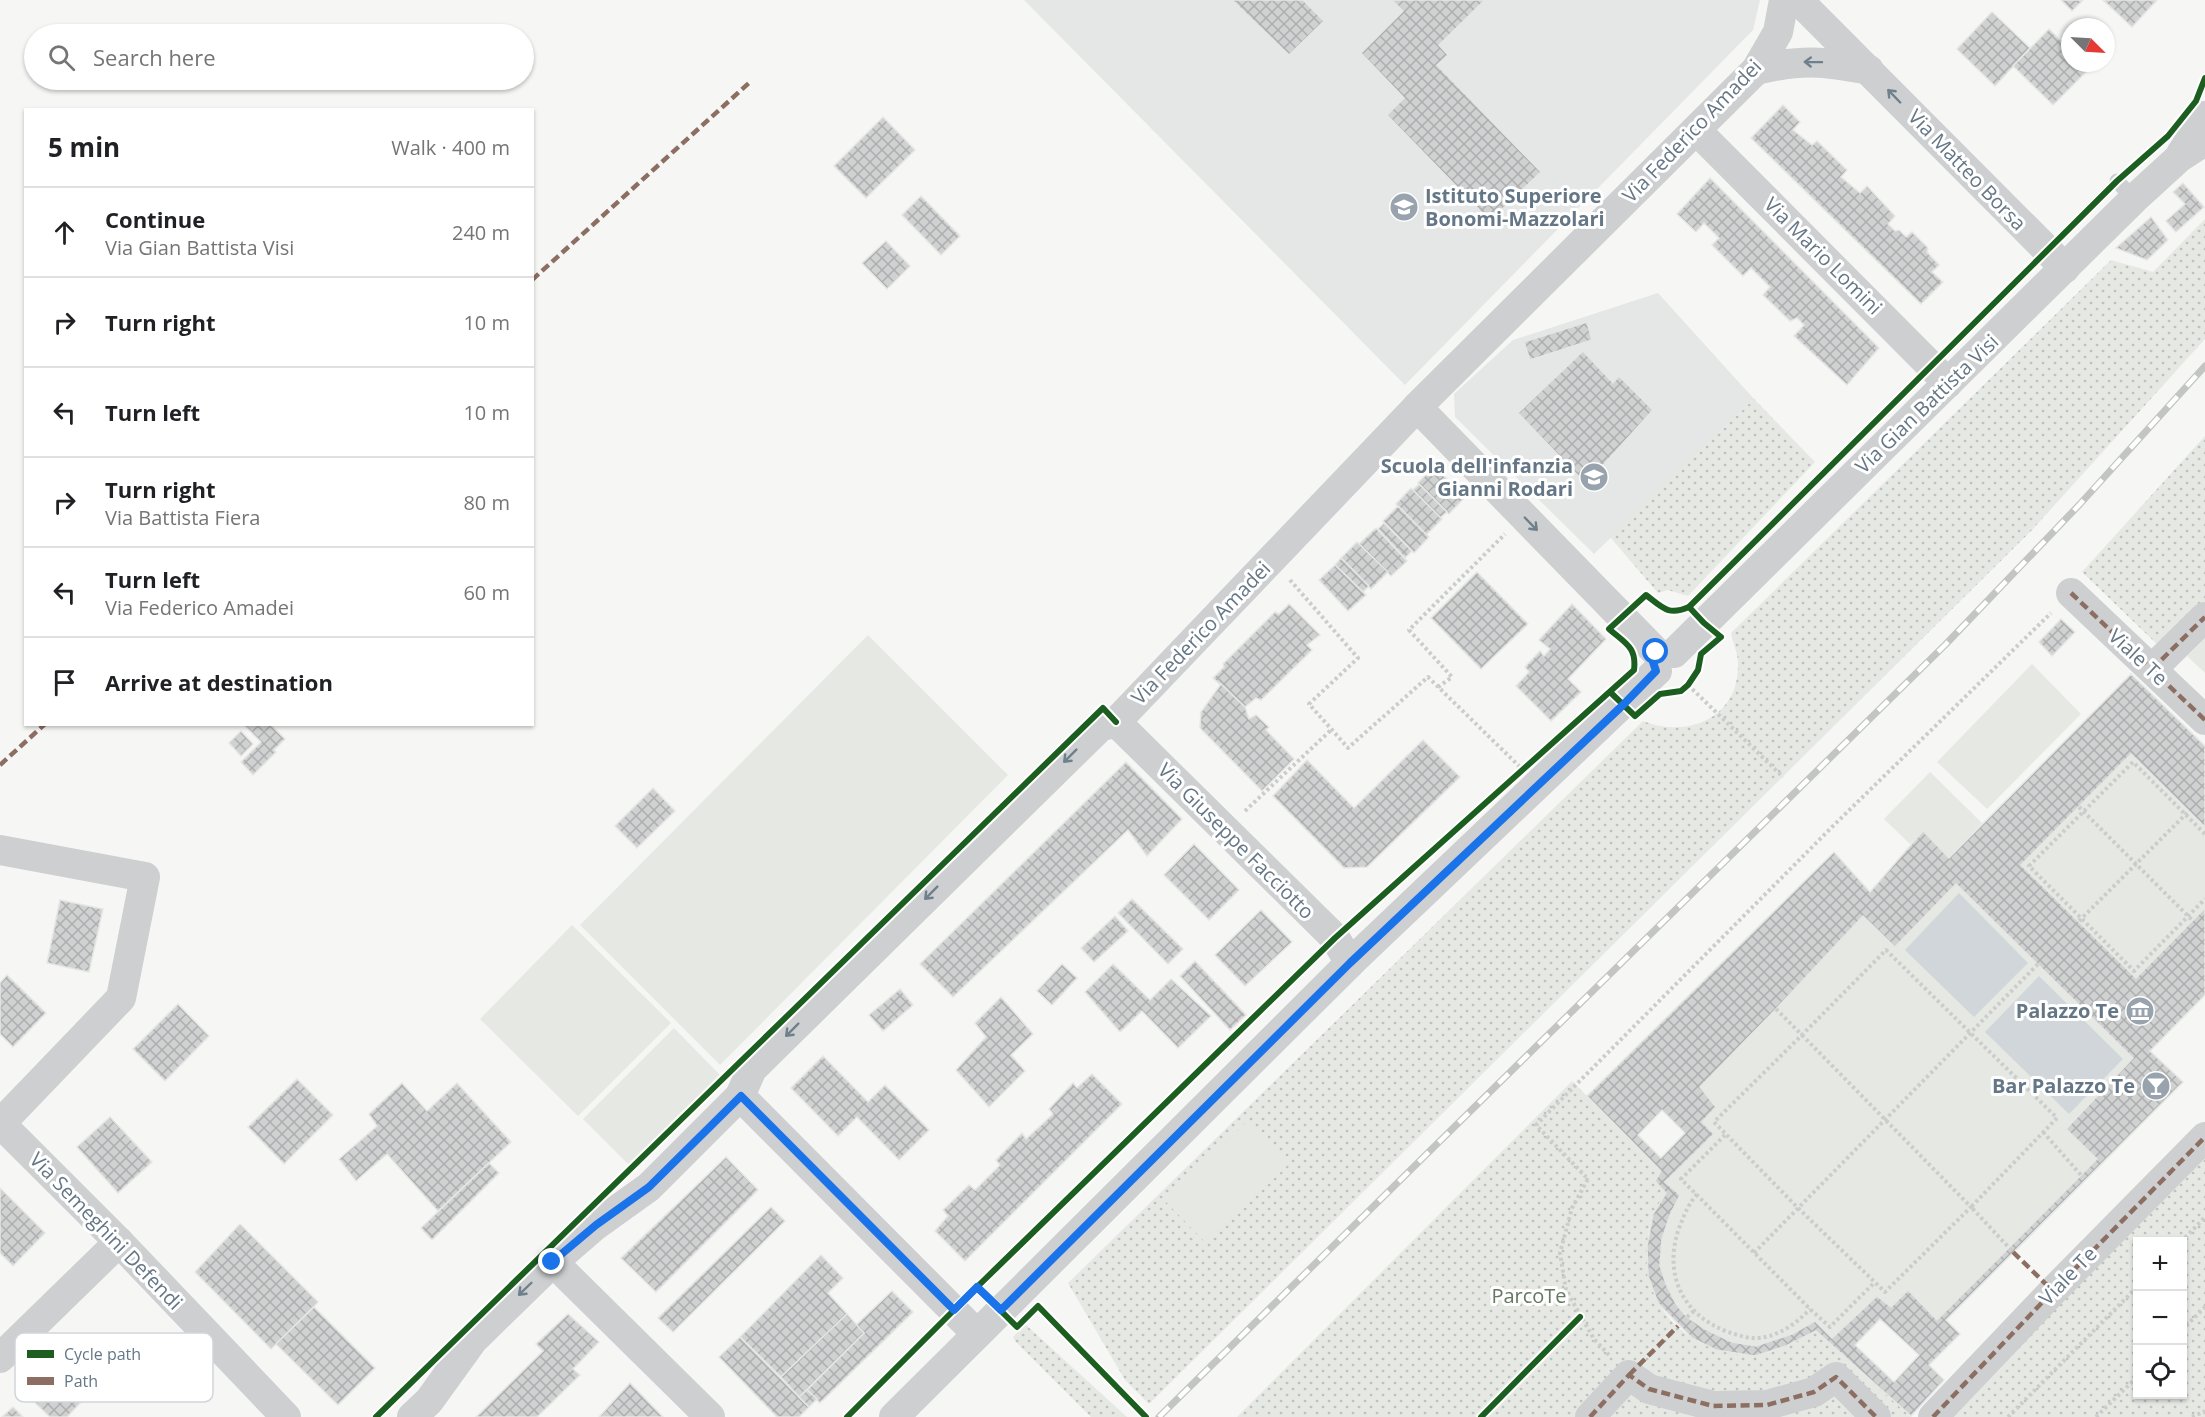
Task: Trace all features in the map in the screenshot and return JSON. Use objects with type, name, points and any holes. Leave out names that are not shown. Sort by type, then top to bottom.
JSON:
[{"type":"street","name":"Via Federico Amadei","points":[[412,1417],[429,1401],[473,1340],[552,1262],[596,1225],[649,1187],[741,1096],[752,1069],[1100,727],[1116,722],[1417,407],[1756,70],[1778,32],[1784,0]]},
{"type":"street","name":"Via Matteo Borsa","points":[[1798,0],[2065,268]]},
{"type":"street","points":[[1756,70],[1789,62],[1811,62],[1834,63],[1869,70]]},
{"type":"street","name":"Via Gian Battista Visi","points":[[2180,157],[2205,116]]},
{"type":"street","name":"Via Mario Lomini","points":[[1696,130],[1948,383]]},
{"type":"street","name":"Via Gian Battista Visi","points":[[894,1417],[1350,963],[2065,268],[2125,190],[2205,141]]},
{"type":"street","points":[[1417,407],[1662,659]]},
{"type":"street","name":"Viale Te","points":[[2071,593],[2205,720]]},
{"type":"street","points":[[2152,669],[2205,617]]},
{"type":"street","name":"Via Giuseppe Facciotto","points":[[1116,722],[1335,938],[1350,963]]},
{"type":"street","points":[[0,850],[145,877],[121,998],[0,1124]]},
{"type":"street","points":[[741,1096],[977,1334]]},
{"type":"street","name":"Via Semeghini Defendi","points":[[0,1124],[119,1242],[206,1333]]},
{"type":"street","name":"Viale Te","points":[[1934,1417],[2053,1291],[2205,1137]]},
{"type":"street","points":[[26,1333],[119,1242]]},
{"type":"street","points":[[552,1262],[710,1417]]},
{"type":"street","name":"Via Semeghini Defendi","points":[[213,1341],[286,1417]]},
{"type":"street","points":[[0,1358],[15,1343]]},
{"type":"street","points":[[1590,1417],[1629,1375],[1649,1389],[1713,1406],[1767,1405],[1814,1392],[1836,1377],[1876,1417]]},
{"type":"path","points":[[1438,687],[1452,677],[1410,630],[1523,516]]},
{"type":"path","points":[[1271,560],[1358,658],[1309,704],[1348,748],[1428,677],[1523,770],[1514,777]]},
{"type":"path","points":[[1629,1375],[1594,1339],[1566,1290],[1560,1253],[1572,1208],[1588,1179],[1536,1125],[1834,825],[2071,593]]},
{"type":"path","points":[[1688,685],[1782,777]]},
{"type":"path","points":[[1225,830],[1332,729]]},
{"type":"path","points":[[2205,834],[2187,813],[2133,762],[2030,866],[2080,920],[2134,971],[2205,899]]},
{"type":"path","points":[[2079,807],[2193,921]]},
{"type":"path","points":[[2080,920],[2187,813]]},
{"type":"path","points":[[1886,950],[2057,1118],[1884,1292],[1714,1122],[1802,1035],[1886,950]]},
{"type":"path","points":[[1754,1253],[2038,964]]},
{"type":"path","points":[[1776,1009],[2013,1252]]},
{"type":"path","points":[[2043,1132],[2081,1175]]},
{"type":"path","points":[[1725,1135],[1682,1179],[1810,1309],[1830,1327],[1874,1283]]},
{"type":"path","points":[[1697,1194],[1689,1204],[1681,1222],[1673,1252],[1674,1274],[1682,1294],[1694,1311],[1724,1330],[1742,1337],[1757,1338],[1792,1326],[1810,1309]]},
{"type":"path","points":[[2186,1237],[2205,1217]]},
{"type":"path","points":[[2008,1417],[2133,1291]]},
{"type":"path","points":[[2187,1325],[2205,1308]]},
{"type":"path","points":[[1688,1317],[1694,1311]]},
{"type":"path","points":[[1572,1326],[1580,1317]]},
{"type":"path","points":[[2096,1417],[2133,1381]]},
{"type":"path","points":[[2192,1417],[2205,1411]]},
{"type":"shaded area","name":"Istituto Superiore Bonomi-Mazzolari","points":[[1024,0],[1760,0],[1753,30],[1405,385]]},
{"type":"shaded area","name":"Scuola dell'infanzia Gianni Rodari","points":[[1658,293],[1754,399],[1594,554],[1455,417],[1454,394],[1513,340]]},
{"type":"shaded area","points":[[1959,893],[2028,963],[1974,1017],[1905,950]]},
{"type":"shaded area","points":[[2039,976],[2123,1059],[2069,1114],[1985,1032]]},
{"type":"green space","points":[[2205,219],[2205,339],[2032,530],[1149,1404],[1125,1380],[1068,1283],[1643,721],[1660,726],[1693,725],[1708,720],[1720,711],[1730,698],[1736,683],[1738,660],[1731,633],[2111,260],[2153,272]]},
{"type":"green space","points":[[1754,399],[1815,462],[1688,596],[1668,590],[1658,593],[1610,537]]},
{"type":"green space","points":[[2205,436],[2205,605],[2162,649],[2082,572]]},
{"type":"green space","points":[[868,635],[1008,775],[720,1065],[580,925]]},
{"type":"green space","points":[[2205,638],[2205,673],[2187,656]]},
{"type":"green space","points":[[2032,664],[2081,714],[1987,809],[1937,762]]},
{"type":"green space","points":[[2131,754],[2205,827],[2205,908],[2136,978],[2021,865]]},
{"type":"green space","points":[[1930,772],[1982,823],[1949,858],[1923,832],[1910,844],[1884,819]]},
{"type":"green space","points":[[1956,884],[2133,1058],[2066,1128],[2097,1159],[1937,1320],[1908,1291],[1891,1307],[1877,1296],[1832,1338],[1815,1321],[1778,1340],[1755,1346],[1739,1345],[1708,1332],[1694,1322],[1671,1296],[1660,1265],[1660,1247],[1665,1229],[1680,1196],[1665,1182],[1714,1134],[1702,1122],[1716,1106],[1700,1087],[1863,916],[1895,947]]},
{"type":"green space","points":[[572,925],[671,1023],[578,1116],[480,1019]]},
{"type":"green space","points":[[674,1028],[720,1075],[629,1165],[583,1119]]},
{"type":"green space","name":"ParcoTe","points":[[1572,1081],[1661,1171],[1655,1181],[1666,1193],[1650,1223],[1647,1258],[1656,1298],[1679,1328],[1713,1347],[1732,1353],[1753,1355],[1777,1350],[1816,1331],[1911,1417],[1237,1417]]},
{"type":"green space","points":[[1248,1121],[1289,1164],[1207,1244],[1165,1201]]},
{"type":"green space","points":[[2205,1154],[2205,1417],[1945,1417]]},
{"type":"green space","points":[[1025,1324],[1127,1417],[1091,1417],[1015,1341],[1013,1337]]},
{"type":"building","points":[[1232,0],[1303,0],[1324,21],[1289,55]]},
{"type":"building","points":[[1392,0],[1485,0],[1439,45],[1448,55],[1437,65],[1541,172],[1490,221],[1387,115],[1404,98],[1361,53],[1403,11]]},
{"type":"building","points":[[2061,0],[2083,0],[2072,11]]},
{"type":"building","points":[[2103,0],[2157,0],[2132,27]]},
{"type":"building","points":[[1992,12],[2030,48],[1995,86],[1957,49]]},
{"type":"building","points":[[2049,29],[2061,41],[2061,72],[2086,72],[2053,105],[2013,66]]},
{"type":"building","points":[[1783,105],[1800,122],[1793,130],[1812,145],[1817,141],[1847,170],[1841,177],[1860,193],[1867,186],[1895,216],[1888,224],[1895,231],[1899,230],[1906,237],[1912,232],[1928,248],[1927,252],[1939,265],[1932,272],[1943,282],[1921,304],[1751,138]]},
{"type":"building","points":[[883,117],[915,150],[866,198],[834,166]]},
{"type":"building","points":[[1710,178],[1879,348],[1847,385],[1794,336],[1804,325],[1797,318],[1790,321],[1763,295],[1770,287],[1751,268],[1743,276],[1712,245],[1719,238],[1704,223],[1696,232],[1677,214]]},
{"type":"building","points":[[2183,183],[2204,207],[2176,232],[2166,221],[2185,204],[2173,192]]},
{"type":"building","points":[[921,196],[960,236],[941,255],[902,215]]},
{"type":"building","points":[[2151,217],[2168,240],[2147,260],[2116,248]]},
{"type":"building","points":[[886,241],[910,266],[887,289],[862,263]]},
{"type":"building","points":[[1587,322],[1592,340],[1530,360],[1524,342]]},
{"type":"building","points":[[1583,351],[1613,383],[1619,376],[1653,410],[1586,484],[1518,413]]},
{"type":"building","points":[[1434,466],[1465,497],[1449,514],[1418,483]]},
{"type":"building","points":[[1419,484],[1447,512],[1440,518],[1413,490]]},
{"type":"building","points":[[1411,488],[1442,519],[1426,535],[1396,504]]},
{"type":"building","points":[[1398,506],[1429,537],[1414,553],[1383,521]]},
{"type":"building","points":[[1384,523],[1412,551],[1405,558],[1378,529]]},
{"type":"building","points":[[1376,528],[1407,561],[1391,576],[1359,544]]},
{"type":"building","points":[[1357,542],[1388,572],[1371,589],[1341,558]]},
{"type":"building","points":[[1341,558],[1369,586],[1363,592],[1335,565]]},
{"type":"building","points":[[1335,565],[1366,595],[1348,611],[1319,580]]},
{"type":"building","points":[[1477,572],[1528,624],[1481,669],[1431,618]]},
{"type":"building","points":[[1289,604],[1320,635],[1307,645],[1312,650],[1261,700],[1256,698],[1245,707],[1213,678],[1224,667],[1223,664],[1275,612],[1279,614]]},
{"type":"building","points":[[1572,604],[1606,639],[1568,679],[1581,692],[1551,721],[1516,686],[1529,672],[1525,667],[1540,651],[1544,656],[1550,649],[1539,640]]},
{"type":"building","points":[[2061,619],[2075,632],[2052,656],[2039,642]]},
{"type":"building","name":"Palazzo Te","points":[[2131,674],[2205,746],[2205,827],[2131,754],[2021,865],[2136,978],[2205,908],[2205,995],[2150,1051],[2183,1082],[1946,1320],[1960,1334],[1929,1365],[1944,1380],[1911,1416],[1816,1331],[1786,1346],[1755,1356],[1716,1350],[1692,1338],[1658,1303],[1648,1276],[1647,1246],[1653,1214],[1666,1193],[1655,1181],[1661,1171],[1587,1096],[1834,852],[1870,892],[1923,831],[1949,858]],"holes":[[[1956,884],[2133,1058],[2066,1129],[2097,1159],[1937,1320],[1908,1290],[1891,1307],[1877,1296],[1832,1338],[1815,1321],[1792,1334],[1756,1346],[1732,1342],[1705,1329],[1687,1317],[1676,1304],[1660,1265],[1662,1239],[1680,1195],[1665,1182],[1714,1134],[1702,1122],[1716,1107],[1700,1087],[1863,916],[1895,947]],[[1662,1110],[1685,1133],[1661,1158],[1638,1135]],[[1880,1319],[1919,1355],[1894,1382],[1855,1345]]]},
{"type":"building","points":[[1221,684],[1245,707],[1249,719],[1256,715],[1269,727],[1266,730],[1294,759],[1262,791],[1200,728],[1201,712]]},
{"type":"building","points":[[245,726],[272,726],[285,739],[274,750],[276,752],[253,775],[241,762],[261,742]]},
{"type":"building","points":[[241,731],[253,744],[241,756],[229,743]]},
{"type":"building","points":[[1423,740],[1460,777],[1367,867],[1344,868],[1273,796],[1307,760],[1354,808]]},
{"type":"building","points":[[1126,762],[1182,819],[1147,856],[1128,830],[953,997],[920,964]]},
{"type":"building","points":[[653,788],[675,811],[637,848],[615,826]]},
{"type":"building","points":[[1194,844],[1239,890],[1209,920],[1164,875]]},
{"type":"building","points":[[1132,899],[1183,949],[1168,964],[1118,913]]},
{"type":"building","points":[[60,900],[103,909],[89,972],[47,963]]},
{"type":"building","points":[[1261,910],[1292,942],[1245,986],[1215,955]]},
{"type":"building","points":[[1115,916],[1128,931],[1094,962],[1081,948]]},
{"type":"building","points":[[1195,961],[1246,1015],[1230,1030],[1180,976]]},
{"type":"building","points":[[1062,964],[1077,978],[1052,1005],[1037,991]]},
{"type":"building","points":[[1113,964],[1150,1000],[1171,979],[1211,1016],[1178,1048],[1142,1011],[1120,1032],[1085,992]]},
{"type":"building","points":[[7,975],[46,1013],[13,1047],[0,1034],[0,983]]},
{"type":"building","points":[[900,989],[913,1005],[883,1031],[869,1015]]},
{"type":"building","points":[[1001,997],[1033,1034],[1011,1055],[1025,1071],[989,1107],[956,1070],[986,1037],[975,1023]]},
{"type":"building","points":[[178,1004],[209,1036],[165,1081],[133,1049]]},
{"type":"building","points":[[823,1056],[868,1102],[885,1085],[929,1130],[899,1160],[857,1117],[838,1136],[791,1088]]},
{"type":"building","points":[[1092,1074],[1122,1104],[965,1261],[935,1231],[948,1216],[943,1210],[969,1185],[975,1190],[1000,1165],[996,1160],[1022,1133],[1026,1139],[1053,1114],[1049,1109],[1073,1083],[1077,1088]]},
{"type":"building","points":[[297,1079],[333,1115],[284,1164],[248,1127]]},
{"type":"building","points":[[402,1083],[427,1111],[457,1083],[511,1142],[438,1211],[387,1154],[356,1181],[339,1159],[377,1126],[369,1114]]},
{"type":"building","points":[[110,1117],[152,1162],[118,1193],[77,1147]]},
{"type":"building","points":[[726,1157],[758,1190],[656,1292],[621,1258]]},
{"type":"building","points":[[489,1163],[499,1173],[432,1240],[421,1228]]},
{"type":"building","points":[[0,1188],[45,1233],[13,1266],[0,1253]]},
{"type":"building","points":[[771,1207],[785,1221],[673,1332],[658,1318]]},
{"type":"building","points":[[240,1224],[318,1302],[271,1349],[195,1272]]},
{"type":"building","points":[[821,1255],[843,1278],[828,1293],[847,1314],[781,1377],[740,1337]]},
{"type":"building","points":[[892,1291],[913,1312],[820,1403],[807,1390],[864,1333],[856,1325]]},
{"type":"building","points":[[314,1307],[375,1368],[338,1405],[276,1344]]},
{"type":"building","points":[[568,1314],[599,1342],[573,1369],[580,1375],[537,1417],[476,1417],[543,1351],[536,1344]]},
{"type":"building","points":[[847,1314],[864,1333],[799,1397],[781,1377]]},
{"type":"building","points":[[740,1337],[809,1407],[799,1417],[777,1417],[719,1357]]},
{"type":"building","points":[[630,1383],[663,1417],[599,1417]]},
{"type":"building","points":[[807,1390],[817,1399],[809,1407],[799,1397]]},
{"type":"building","points":[[34,1402],[81,1402],[67,1417],[50,1417]]},
{"type":"building","points":[[13,1407],[23,1417],[2,1417]]},
{"type":"railway","points":[[1159,1417],[1946,644],[2080,504],[2205,366]]},
{"type":"marked path","points":[[534,278],[750,82]]},
{"type":"marked path","points":[[2071,593],[2205,720]]},
{"type":"marked path","points":[[2152,669],[2205,617]]},
{"type":"marked path","points":[[0,765],[43,726]]},
{"type":"marked path","points":[[1933,1417],[2205,1137]]},
{"type":"marked path","points":[[2013,1252],[2053,1291]]},
{"type":"marked path","points":[[1629,1375],[1678,1326]]},
{"type":"marked path","points":[[1590,1417],[1629,1375],[1649,1389],[1713,1406],[1767,1405],[1814,1392],[1836,1377],[1876,1417]]},
{"type":"cycle path","points":[[847,1417],[1335,938],[1634,670],[1634,656],[1629,646],[1609,629],[1646,595],[1671,611],[1689,607],[2117,181],[2168,136],[2196,101],[2205,78]]},
{"type":"cycle path","points":[[1610,692],[1635,716],[1660,694],[1681,691],[1688,685],[1698,670],[1701,654],[1721,637],[1689,607]]},
{"type":"cycle path","points":[[376,1417],[1103,708],[1116,722]]},
{"type":"cycle path","points":[[977,1287],[1017,1327],[1038,1306],[1146,1417]]},
{"type":"cycle path","points":[[1481,1417],[1580,1317]]},
{"type":"place","name":"Istituto Superiore Bonomi-Mazzolari","points":[[1404,207]]},
{"type":"place","name":"Scuola dell'infanzia Gianni Rodari","points":[[1594,477]]},
{"type":"place","name":"Palazzo Te","points":[[2140,1011]]},
{"type":"place","name":"Bar Palazzo Te","points":[[2156,1086]]},
{"type":"route","points":[[552,1262],[596,1225],[649,1187],[741,1096],[954,1310],[977,1287],[1001,1310],[1350,963],[1623,705],[1656,671],[1653,658],[1656,652]]}]
